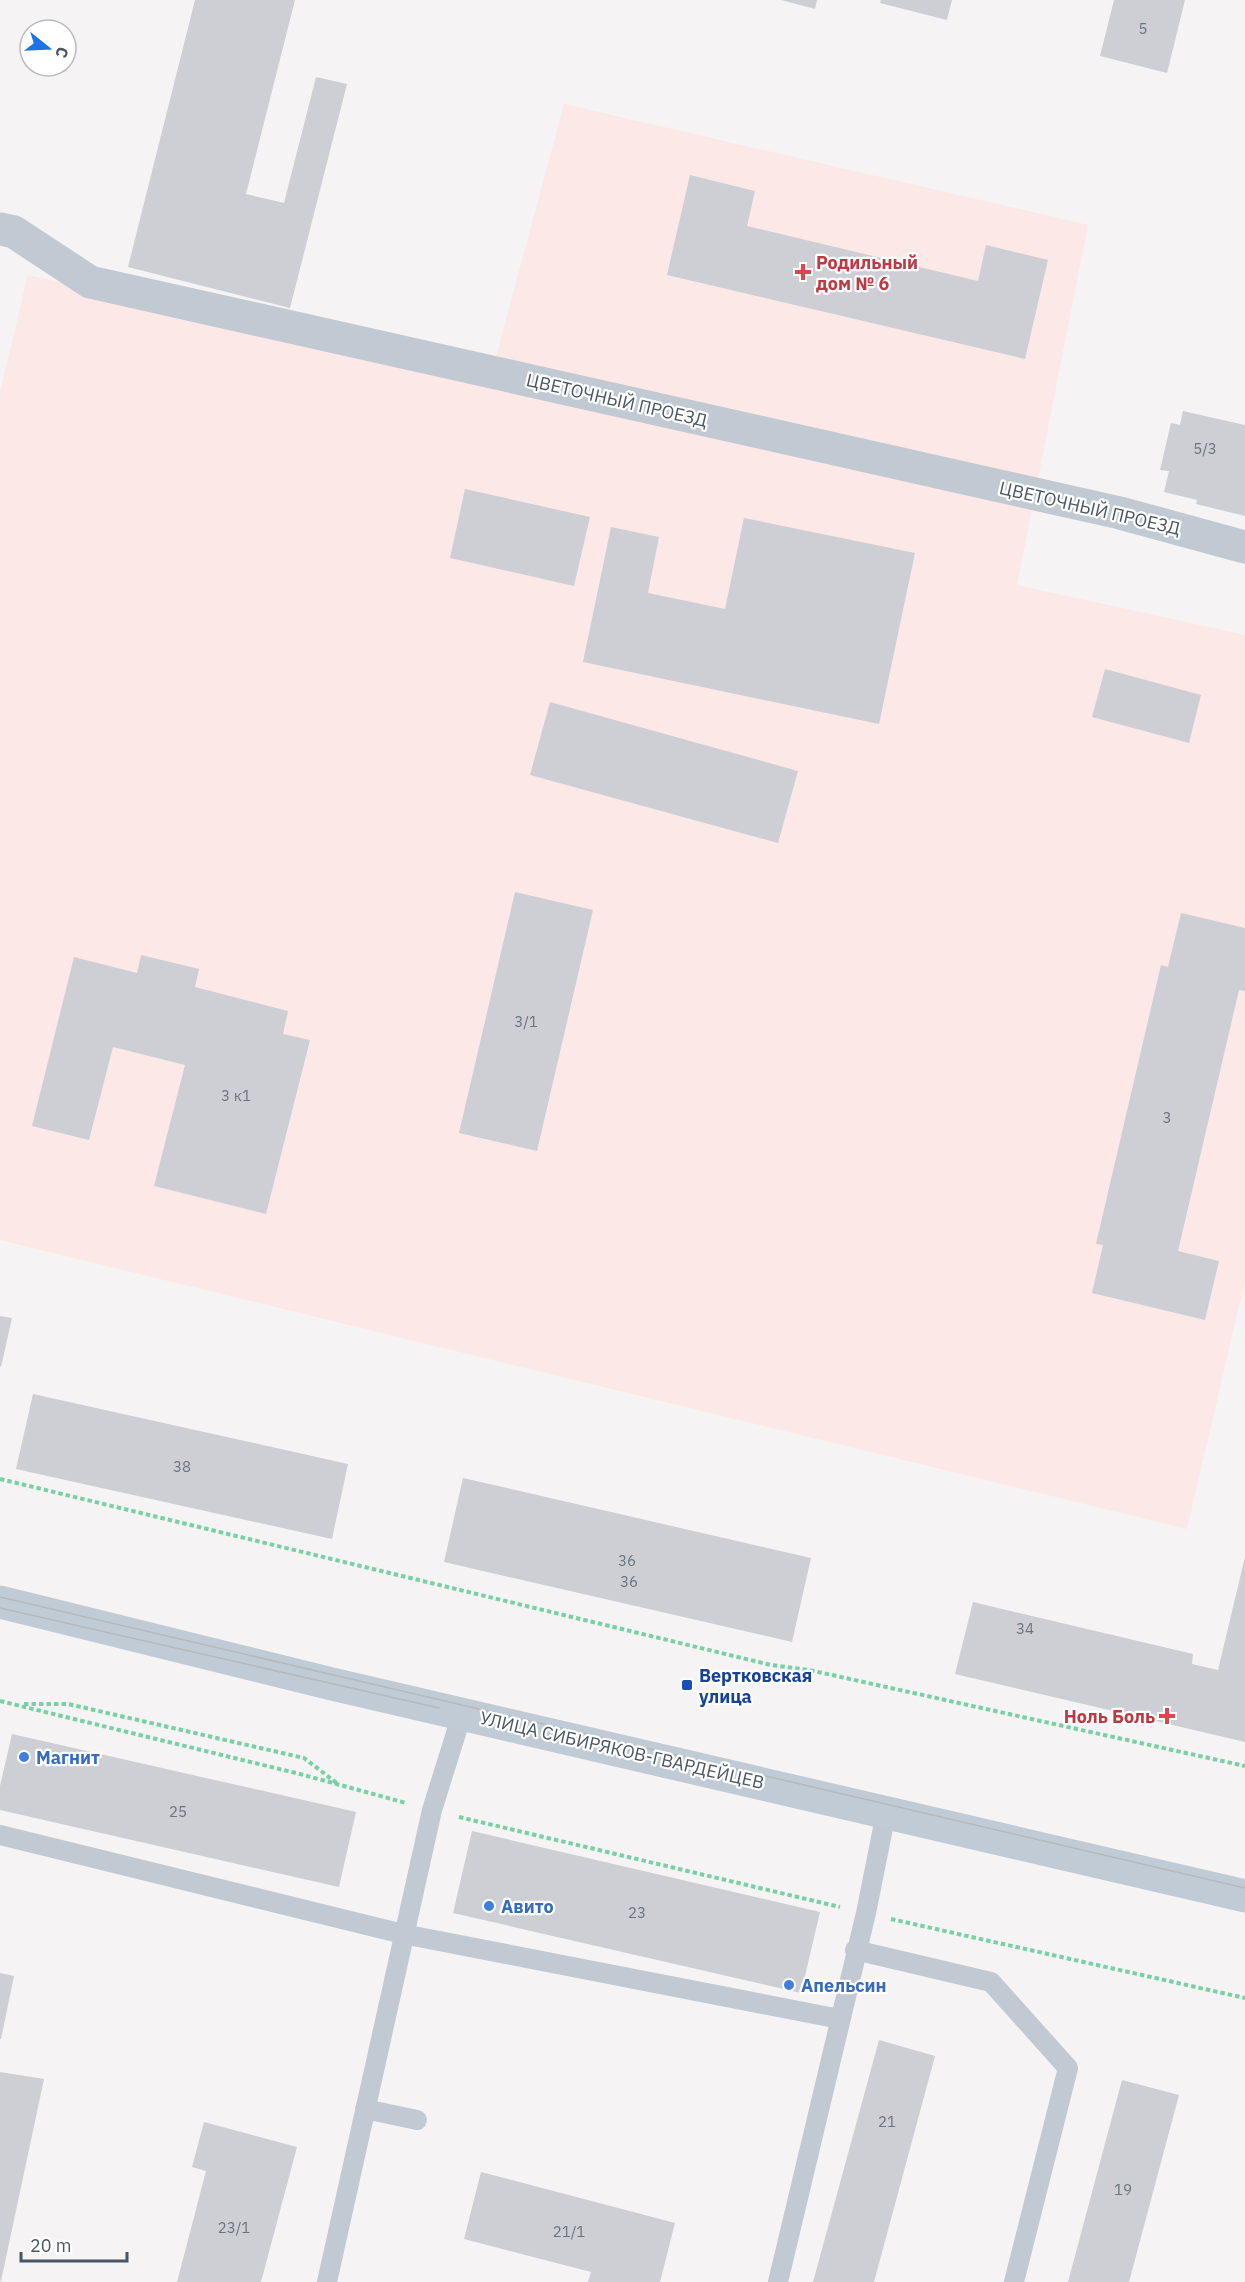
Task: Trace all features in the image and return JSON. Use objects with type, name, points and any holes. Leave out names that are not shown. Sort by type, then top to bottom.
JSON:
[{"type":"main road","name":"УЛИЦА СИБИРЯКОВ-ГВАРДЕЙЦЕВ","points":[[0,1602],[462,1714],[1245,1896]]},
{"type":"street","name":"ЦВЕТОЧНЫЙ ПРОЕЗД","points":[[0,229],[14,231],[90,282],[1108,510],[1245,547]]},
{"type":"lane","points":[[327,2282],[432,1810],[462,1714]]},
{"type":"lane","points":[[778,2282],[855,1950],[866,1913],[886,1813]]},
{"type":"lane","points":[[0,1835],[403,1935],[840,2019]]},
{"type":"lane","points":[[855,1950],[991,1982],[1068,2068],[1014,2282]]},
{"type":"lane","points":[[365,2109],[417,2120]]},
{"type":"path","points":[[0,1479],[771,1665],[809,1670],[1245,1766]]},
{"type":"path","points":[[0,1701],[300,1773],[432,1810],[866,1913],[1245,1998]]},
{"type":"path","points":[[16,1705],[68,1704],[304,1758],[341,1786]]},
{"type":"shaded area","points":[[564,104],[1088,225],[1017,585],[1245,635],[1245,1280],[1187,1529],[0,1240],[0,392],[28,275],[490,379]]},
{"type":"building","points":[[195,0],[295,0],[246,194],[284,203],[316,77],[347,84],[290,308],[128,267]]},
{"type":"building","points":[[781,0],[817,0],[815,9]]},
{"type":"building","points":[[881,0],[952,0],[947,20],[880,3]]},
{"type":"building","points":[[1114,0],[1185,0],[1167,73],[1100,56]]},
{"type":"building","points":[[690,175],[755,191],[747,226],[978,281],[986,245],[1048,260],[1025,359],[667,275]]},
{"type":"building","points":[[1183,411],[1245,425],[1245,516],[1196,504],[1197,500],[1164,492],[1169,471],[1160,470],[1171,423],[1180,425]]},
{"type":"building","points":[[465,489],[590,517],[574,586],[450,558]]},
{"type":"building","points":[[744,518],[915,553],[879,724],[583,662],[611,527],[659,537],[648,593],[725,609]]},
{"type":"building","points":[[1105,669],[1201,695],[1189,743],[1092,717]]},
{"type":"building","points":[[550,702],[798,771],[778,843],[530,775]]},
{"type":"building","points":[[515,892],[593,910],[537,1151],[459,1133]]},
{"type":"building","points":[[1181,913],[1245,928],[1245,991],[1239,990],[1178,1251],[1219,1261],[1205,1320],[1092,1293],[1103,1245],[1096,1244],[1161,965],[1168,967]]},
{"type":"building","points":[[141,955],[199,969],[195,987],[288,1011],[283,1034],[310,1040],[266,1214],[154,1186],[185,1065],[113,1047],[89,1140],[32,1126],[74,957],[137,973]]},
{"type":"building","points":[[0,1316],[12,1318],[1,1367],[0,1366]]},
{"type":"building","points":[[33,1394],[348,1464],[332,1539],[16,1469]]},
{"type":"building","points":[[463,1478],[811,1558],[792,1642],[444,1562]]},
{"type":"building","points":[[1245,1557],[1245,1742],[955,1674],[973,1602],[1193,1654],[1192,1664],[1218,1670]]},
{"type":"building","points":[[12,1734],[356,1812],[339,1887],[0,1810],[0,1786]]},
{"type":"building","points":[[472,1831],[820,1912],[801,1993],[453,1913]]},
{"type":"building","points":[[0,1973],[14,1976],[1,2039],[0,2039]]},
{"type":"building","points":[[879,2040],[935,2056],[874,2282],[813,2282]]},
{"type":"building","points":[[0,2072],[44,2079],[1,2281],[0,2281]]},
{"type":"building","points":[[1122,2080],[1179,2095],[1129,2282],[1068,2282]]},
{"type":"building","points":[[204,2122],[297,2147],[261,2282],[177,2282],[206,2171],[192,2167]]},
{"type":"building","points":[[481,2172],[675,2223],[660,2282],[588,2282],[591,2272],[464,2239]]},
{"type":"tram line","points":[[0,1597],[1245,1888]]},
{"type":"tram line","points":[[0,1608],[439,1708]]},
{"type":"place","name":"Родильный дом № 6","points":[[803,272]]},
{"type":"place","name":"Вертковская улица","points":[[687,1685]]},
{"type":"place","name":"Ноль Боль","points":[[1167,1716]]},
{"type":"place","name":"Магнит","points":[[24,1757]]},
{"type":"place","name":"Авито","points":[[489,1906]]},
{"type":"place","name":"Апельсин","points":[[789,1985]]}]
